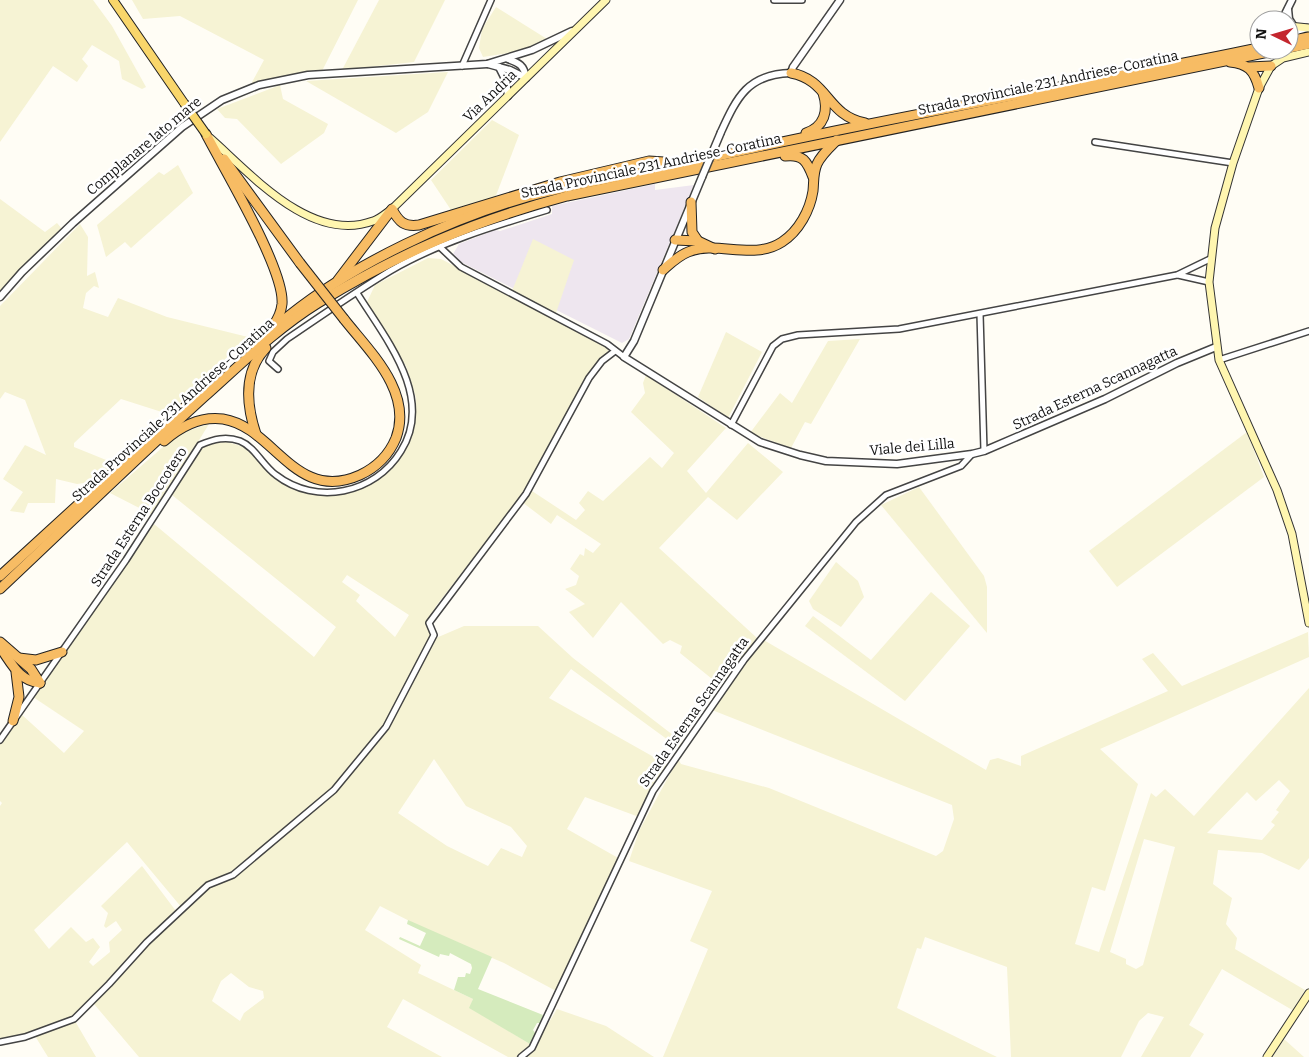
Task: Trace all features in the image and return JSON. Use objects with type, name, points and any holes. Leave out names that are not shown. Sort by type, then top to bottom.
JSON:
[{"type":"highway","points":[[1243,51],[1249,48]]},
{"type":"highway","name":"Strada Provinciale 231 Andriese-Coratina","points":[[0,576],[159,429],[300,306],[334,285],[412,243],[490,210],[546,192],[677,166],[759,146],[1249,50]]},
{"type":"highway","name":"Strada Provinciale 231 Andriese-Coratina","points":[[0,589],[261,346],[311,308],[377,268],[468,226],[501,214],[566,196],[1249,56]]},
{"type":"highway","points":[[1225,61],[1249,67],[1271,66]]},
{"type":"highway","points":[[1249,67],[1256,74],[1259,88]]},
{"type":"highway","points":[[791,73],[812,81],[844,116],[868,124]]},
{"type":"highway","points":[[759,146],[764,142],[816,129],[826,109],[823,93]]},
{"type":"highway","points":[[98,496],[126,478],[170,436],[190,424],[205,420],[222,419],[239,424],[256,434],[295,469],[318,479],[342,480],[367,472],[385,457],[392,447],[401,422],[400,402],[382,369],[300,263],[206,134]]},
{"type":"highway","points":[[206,134],[254,225],[280,283],[282,306],[279,317],[273,327],[248,351]]},
{"type":"highway","points":[[813,177],[822,157],[837,140]]},
{"type":"highway","points":[[663,270],[675,258],[690,251],[715,249],[750,251],[767,249],[781,242],[793,232],[806,214],[813,190],[813,177],[808,164],[803,158],[794,155],[772,157],[767,154]]},
{"type":"highway","points":[[334,285],[392,209],[402,223],[409,226],[419,225],[508,196],[639,163],[664,162],[677,166]]},
{"type":"highway","points":[[691,202],[692,232],[698,241]]},
{"type":"highway","points":[[675,240],[698,241],[715,249]]},
{"type":"highway","points":[[675,240],[690,251]]},
{"type":"highway","points":[[256,434],[248,405],[253,368],[265,348],[307,317],[311,308]]},
{"type":"highway","points":[[0,642],[31,669],[40,683]]},
{"type":"highway","points":[[0,648],[16,672],[30,682],[40,683]]},
{"type":"highway","points":[[15,657],[36,660],[62,652]]},
{"type":"highway","points":[[13,721],[19,697],[16,672]]},
{"type":"main road","points":[[112,0],[206,134]]},
{"type":"main road","name":"Via Andria","points":[[206,134],[284,202],[309,217],[337,225],[362,225],[375,221],[392,209],[606,0]]},
{"type":"main road","points":[[1309,52],[1283,58],[1271,66],[1259,88],[1233,163],[1215,228],[1210,259],[1209,282],[1219,360],[1277,490],[1292,534],[1309,624]]},
{"type":"main road","points":[[1268,1057],[1309,993]]},
{"type":"street","points":[[462,66],[491,0]]},
{"type":"street","points":[[774,0],[802,0]]},
{"type":"street","points":[[441,248],[462,267],[607,344],[624,357],[634,341],[733,105],[741,93],[751,84],[777,73],[791,73],[793,66],[840,0]]},
{"type":"street","points":[[1288,8],[1292,0]]},
{"type":"street","points":[[487,64],[508,59],[552,43],[579,27]]},
{"type":"street","points":[[487,64],[526,78],[525,70],[520,63],[508,59]]},
{"type":"street","name":"Complanare lato mare","points":[[0,298],[22,272],[73,223],[182,127],[222,100],[259,85],[308,76],[487,64]]},
{"type":"street","points":[[499,67],[506,81],[508,96]]},
{"type":"street","points":[[1095,142],[1233,163]]},
{"type":"street","points":[[278,369],[269,361],[273,352],[287,339],[391,271],[498,224],[547,210]]},
{"type":"street","points":[[731,425],[773,346],[782,339],[823,332],[899,328],[980,314],[1177,275],[1210,259]]},
{"type":"street","points":[[1177,275],[1209,282]]},
{"type":"street","name":"Strada Esterna Boccotero","points":[[0,740],[126,560],[200,445],[213,440],[230,438],[243,442],[276,475],[294,486],[314,491],[338,493],[357,488],[381,475],[394,462],[405,444],[411,419],[411,397],[405,373],[396,354],[357,293]]},
{"type":"street","points":[[980,314],[984,451]]},
{"type":"street","points":[[1219,360],[1309,331]]},
{"type":"street","name":"Strada Esterna Scannagatta","points":[[984,451],[1216,347]]},
{"type":"street","points":[[0,1042],[25,1037],[74,1019],[147,942],[208,885],[233,874],[288,830],[334,790],[359,762],[386,728],[434,635],[429,623],[526,494],[588,378],[602,361],[615,351]]},
{"type":"street","name":"Viale dei Lilla","points":[[624,357],[760,442],[826,461],[897,464],[984,451]]},
{"type":"street","name":"Strada Esterna Scannagatta","points":[[521,1057],[532,1048],[653,791],[744,660],[856,522],[886,495],[961,466],[972,454]]},
{"type":"shaded area","points":[[0,0],[93,0],[112,26],[146,87],[142,89],[122,79],[119,61],[92,45],[82,59],[88,66],[77,82],[53,66],[0,142]]},
{"type":"shaded area","points":[[132,0],[358,0],[322,71],[251,84],[264,60],[180,16],[143,19]]},
{"type":"shaded area","points":[[379,0],[445,0],[414,62],[342,70]]},
{"type":"shaded area","points":[[496,7],[547,39],[527,50],[483,57],[479,48],[482,29]]},
{"type":"shaded area","points":[[448,72],[428,112],[396,133],[306,81]]},
{"type":"shaded area","points":[[280,85],[283,99],[328,124],[324,133],[281,164],[237,119],[225,118],[217,109]]},
{"type":"shaded area","points":[[492,120],[519,135],[495,198],[451,210],[431,180]]},
{"type":"shaded area","points":[[178,165],[193,193],[131,248],[125,242],[106,257],[97,225],[159,172],[164,175]]},
{"type":"shaded area","points":[[655,184],[655,190],[694,185],[629,339],[622,343],[457,260],[453,254],[459,244],[495,230],[500,231],[552,214],[552,206]]},
{"type":"shaded area","points":[[0,199],[45,232],[57,223],[62,229],[0,293]]},
{"type":"shaded area","points":[[80,224],[88,237],[87,276],[95,272],[99,288],[94,286],[86,293],[83,308],[108,317],[118,298],[167,317],[248,337],[168,414],[121,399],[74,443],[74,447],[116,464],[98,481],[77,484],[56,479],[55,503],[28,503],[24,513],[10,511],[23,492],[3,479],[25,445],[46,455],[25,400],[5,392],[0,399],[0,306]]},
{"type":"shaded area","points":[[533,239],[574,260],[556,313],[512,291]]},
{"type":"shaded area","points":[[428,258],[441,259],[601,342],[608,347],[608,353],[586,380],[563,424],[560,423],[522,495],[436,606],[429,621],[432,638],[382,732],[345,777],[243,865],[213,881],[182,908],[127,842],[34,930],[49,949],[71,927],[86,942],[93,938],[100,947],[89,962],[93,966],[110,952],[109,942],[122,930],[116,921],[106,928],[104,926],[108,913],[101,906],[142,866],[179,915],[210,887],[245,868],[319,807],[360,764],[388,728],[436,638],[464,626],[538,626],[573,658],[682,742],[679,748],[571,669],[549,698],[668,765],[639,817],[585,797],[567,829],[620,859],[558,992],[504,963],[435,934],[380,906],[365,930],[421,965],[418,973],[473,999],[470,1008],[532,1045],[517,1057],[508,1057],[403,999],[387,1027],[442,1057],[139,1057],[94,1004],[75,1021],[96,1057],[48,1057],[35,1036],[0,1045],[0,806],[2,803],[0,801],[0,744],[21,714],[64,753],[84,731],[33,697],[154,524],[314,657],[336,627],[172,495],[202,447],[221,440],[244,447],[277,479],[312,493],[354,492],[390,470],[411,438],[416,398],[406,366],[370,313],[367,302],[375,285]],"holes":[[[347,575],[409,615],[395,637],[356,601],[360,595],[342,582]],[[434,759],[466,806],[511,827],[527,846],[522,857],[501,848],[488,866],[447,846],[398,813]],[[231,973],[249,987],[263,991],[264,998],[244,1013],[240,1021],[212,1001],[221,981]]]},
{"type":"shaded area","points":[[726,332],[762,352],[728,418],[698,397]]},
{"type":"shaded area","points":[[860,339],[811,424],[805,422],[791,448],[750,433],[780,393],[792,403],[828,341]]},
{"type":"shaded area","points":[[646,375],[726,428],[687,471],[706,493],[748,443],[783,472],[737,520],[708,497],[659,548],[757,638],[722,687],[680,653],[682,646],[670,640],[663,644],[621,602],[593,638],[569,612],[585,604],[565,589],[576,585],[579,576],[570,569],[580,554],[584,556],[585,548],[593,553],[601,544],[557,515],[551,524],[522,502],[529,489],[576,520],[585,510],[579,503],[588,491],[603,501],[650,457],[662,468],[674,453],[631,412],[645,393],[643,383]]},
{"type":"shaded area","points":[[209,424],[153,515],[110,493],[178,434]]},
{"type":"shaded area","points":[[1247,432],[1264,477],[1117,587],[1089,551]]},
{"type":"shaded area","points":[[919,487],[984,576],[987,587],[987,633],[881,505]]},
{"type":"shaded area","points":[[836,562],[858,581],[864,597],[841,627],[813,609],[809,601]]},
{"type":"shaded area","points":[[931,592],[970,626],[905,701],[805,626],[813,616],[871,660]]},
{"type":"shaded area","points":[[1308,632],[1309,657],[1100,749],[1138,784],[1105,891],[1092,887],[1075,944],[1099,952],[1151,793],[1156,797],[1165,789],[1194,816],[1309,688],[1309,858],[1299,870],[1262,853],[1218,850],[1213,884],[1232,898],[1226,924],[1237,938],[1235,949],[1305,990],[1294,1011],[1222,969],[1189,1025],[1204,1034],[1190,1057],[1141,1057],[1164,1017],[1148,1013],[1139,1021],[1121,1057],[1011,1057],[1007,967],[925,937],[921,949],[917,948],[897,1008],[997,1057],[663,1057],[708,949],[690,941],[712,891],[629,861],[639,831],[678,759],[681,764],[769,788],[936,856],[943,851],[954,819],[952,805],[712,710],[762,639],[986,770],[990,760],[998,758],[1021,766],[1021,756],[1168,691],[1142,659],[1153,653],[1182,686]],"holes":[[[1279,780],[1290,791],[1276,810],[1279,812],[1271,822],[1275,825],[1262,840],[1207,833],[1247,792],[1256,801]],[[1144,839],[1175,847],[1143,965],[1136,969],[1126,964],[1126,959],[1110,952]]]},
{"type":"shaded area","points":[[557,1009],[606,1026],[654,1057],[528,1057]]},
{"type":"shaded area","points":[[1284,1039],[1304,1057],[1272,1057]]},
{"type":"green space","points":[[408,920],[492,957],[478,989],[543,1015],[541,1023],[537,1023],[533,1030],[536,1034],[530,1044],[469,1008],[473,999],[454,990],[458,977],[465,977],[466,973],[470,974],[471,964],[450,953],[449,956],[440,954],[439,957],[399,939],[400,937],[420,946],[426,933],[407,924]]}]
